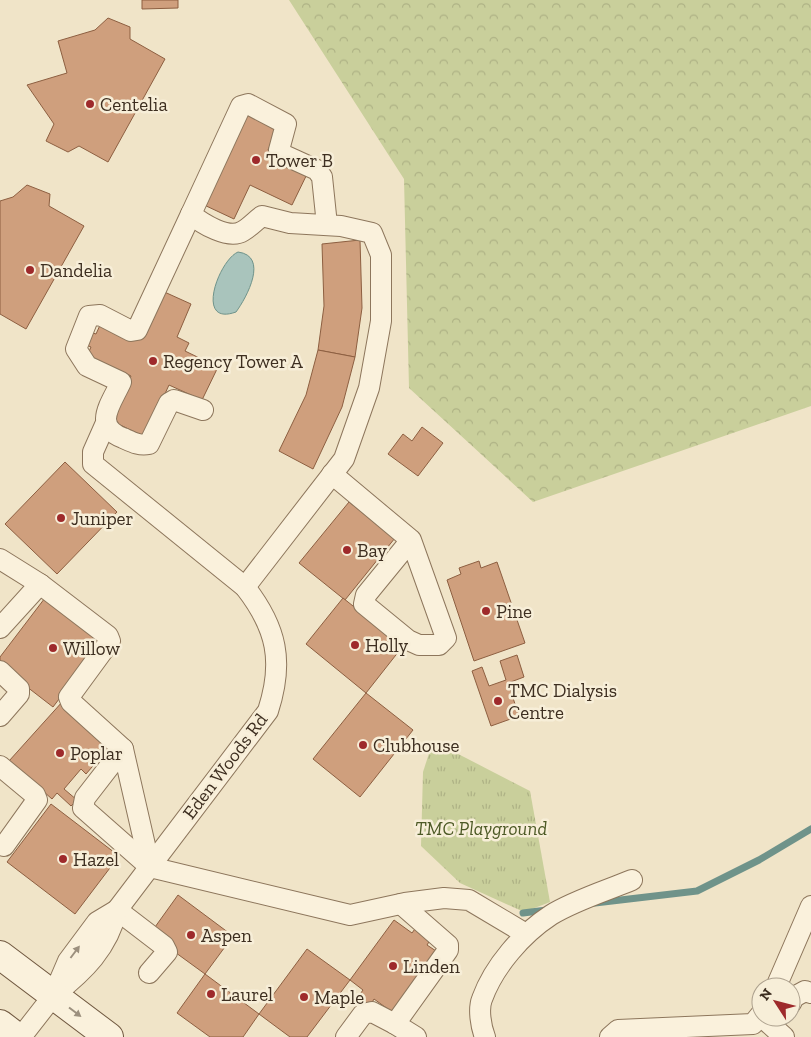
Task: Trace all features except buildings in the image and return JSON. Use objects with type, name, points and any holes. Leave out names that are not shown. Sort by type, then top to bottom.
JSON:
[{"type":"main road","points":[[0,955],[109,1037]]},
{"type":"main road","points":[[0,1024],[17,1037]]},
{"type":"street","points":[[203,410],[174,400],[169,403],[149,444],[142,446],[111,433],[105,425],[106,417],[121,382],[87,366],[80,358],[76,349],[89,316],[100,315],[131,331],[137,330],[241,106],[248,104],[286,124],[279,150],[284,155],[317,170],[322,177],[327,225]]},
{"type":"street","points":[[192,214],[199,221],[230,235],[242,232],[262,216],[290,223],[341,226],[372,233],[381,255],[381,321],[369,388],[344,459],[245,587]]},
{"type":"street","name":"Eden Woods Rd","points":[[21,1037],[53,996],[68,961],[97,922],[118,910],[268,711],[276,682],[275,646],[266,618],[245,587],[93,464],[93,452],[105,425]]},
{"type":"street","points":[[332,474],[411,540],[446,638],[439,644],[420,645],[408,640],[364,604],[366,596],[411,540]]},
{"type":"street","points":[[0,559],[40,584],[108,636],[110,641],[69,697],[71,702],[123,749],[150,867]]},
{"type":"street","points":[[0,628],[40,584]]},
{"type":"street","points":[[0,671],[19,689],[19,694],[0,716]]},
{"type":"street","points":[[123,749],[85,798],[83,808],[150,867],[350,915],[401,904],[444,898],[469,900],[526,934]]},
{"type":"street","points":[[0,766],[35,795],[37,800],[4,846]]},
{"type":"street","points":[[485,1037],[482,1030],[481,1001],[500,966],[526,934],[552,914],[632,880]]},
{"type":"street","points":[[395,1024],[448,950],[448,946],[401,904]]},
{"type":"street","points":[[780,977],[811,906]]},
{"type":"street","points":[[118,910],[164,946],[167,952],[149,973]]},
{"type":"street","points":[[346,1037],[364,1014],[372,1012],[416,1037]]},
{"type":"street","points":[[610,1037],[618,1030],[751,1024]]},
{"type":"green space","points":[[289,0],[811,0],[811,406],[533,502],[409,388],[404,179]]},
{"type":"green space","name":"TMC Playground","points":[[433,741],[530,791],[550,902],[524,912],[460,883],[421,846],[423,772]]},
{"type":"water","points":[[238,252],[247,255],[252,261],[254,269],[253,278],[236,312],[223,314],[216,310],[213,302],[214,291],[224,267],[231,257]]},
{"type":"waterway","points":[[595,903],[697,891],[759,860],[811,829]]},
{"type":"waterway","points":[[523,913],[547,910]]},
{"type":"place","name":"Centelia","points":[[90,104]]},
{"type":"place","name":"Tower B","points":[[256,160]]},
{"type":"place","name":"Dandelia","points":[[30,270]]},
{"type":"place","name":"Regency Tower A","points":[[153,361]]},
{"type":"place","name":"Juniper","points":[[61,518]]},
{"type":"place","name":"Bay","points":[[347,550]]},
{"type":"place","name":"Pine","points":[[486,611]]},
{"type":"place","name":"Holly","points":[[355,645]]},
{"type":"place","name":"Willow","points":[[53,648]]},
{"type":"place","name":"TMC Dialysis Centre","points":[[498,701]]},
{"type":"place","name":"Clubhouse","points":[[363,745]]},
{"type":"place","name":"Poplar","points":[[60,753]]},
{"type":"place","name":"Hazel","points":[[63,859]]},
{"type":"place","name":"Aspen","points":[[191,935]]},
{"type":"place","name":"Linden","points":[[393,966]]},
{"type":"place","name":"Laurel","points":[[211,994]]},
{"type":"place","name":"Maple","points":[[304,997]]}]
